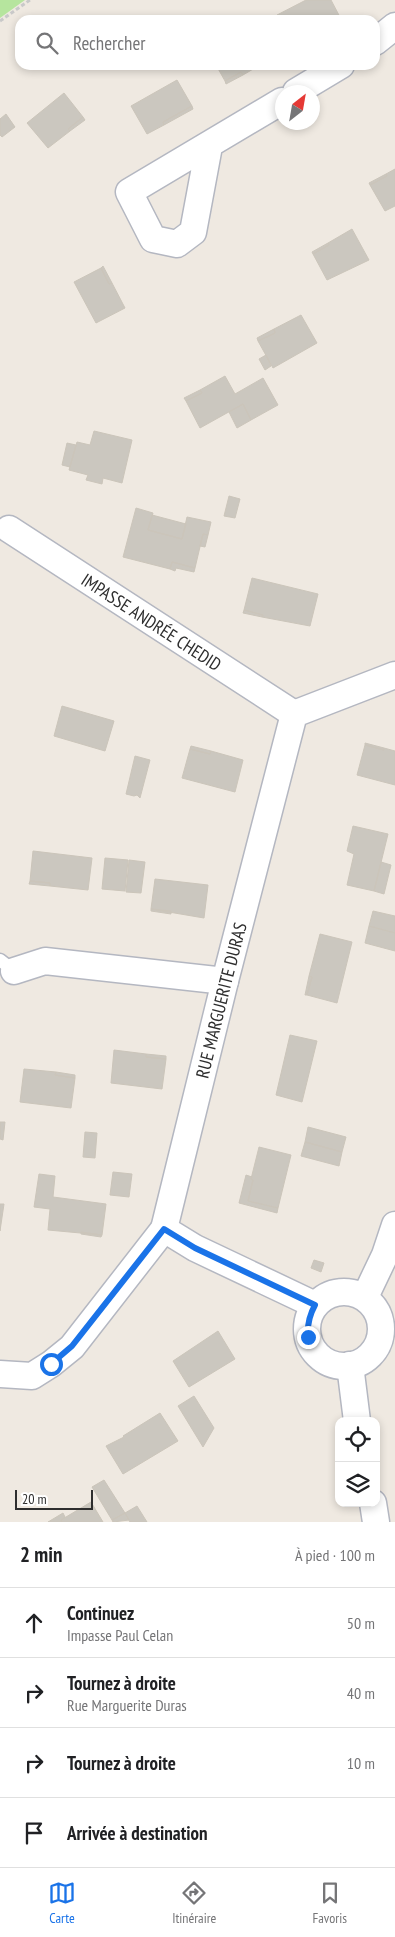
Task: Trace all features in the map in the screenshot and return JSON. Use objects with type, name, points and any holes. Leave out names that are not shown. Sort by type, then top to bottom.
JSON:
[{"type":"street","points":[[380,38],[395,26]]},
{"type":"street","points":[[308,85],[333,70]]},
{"type":"street","points":[[209,146],[275,105]]},
{"type":"street","name":"IMPASSE ANDRÉE CHEDID","points":[[8,529],[294,714]]},
{"type":"street","points":[[294,714],[395,675]]},
{"type":"street","name":"RUE MARGUERITE DURAS","points":[[164,1229],[225,981],[294,714]]},
{"type":"street","points":[[7,966],[45,961],[225,981]]},
{"type":"street","points":[[365,1297],[385,1255],[395,1225]]},
{"type":"street","points":[[0,1374],[32,1376],[51,1364],[72,1346],[164,1229],[195,1248],[315,1305]]},
{"type":"street","points":[[344,1291],[365,1297],[379,1314],[382,1325],[378,1347],[370,1356],[350,1366],[339,1366],[319,1356],[312,1348],[307,1326],[309,1315],[315,1305],[333,1293],[344,1291]]},
{"type":"street","points":[[350,1366],[357,1417]]},
{"type":"street","points":[[374,1507],[376,1522]]},
{"type":"path","points":[[0,21],[30,0]]},
{"type":"green space","points":[[0,0],[25,0],[0,18]]},
{"type":"building","points":[[306,0],[331,0],[339,15],[277,15]]},
{"type":"building","points":[[219,70],[252,70],[243,75],[241,72],[225,81]]},
{"type":"building","points":[[241,72],[243,75],[226,84],[225,81]]},
{"type":"building","points":[[177,80],[192,106],[163,122],[164,125],[147,134],[131,106]]},
{"type":"building","points":[[64,93],[83,117],[68,129],[70,131],[48,148],[27,123]]},
{"type":"building","points":[[192,106],[193,109],[164,125],[163,122]]},
{"type":"building","points":[[6,114],[15,127],[2,137],[0,135],[0,119]]},
{"type":"building","points":[[83,117],[85,120],[70,131],[68,129]]},
{"type":"building","points":[[395,169],[395,206],[385,211],[370,185],[387,176],[386,174]]},
{"type":"building","points":[[386,174],[387,176],[370,185],[369,183]]},
{"type":"building","points":[[352,229],[369,260],[327,280],[313,254]]},
{"type":"building","points":[[328,243],[329,245],[313,254],[312,252]]},
{"type":"building","points":[[103,266],[112,283],[109,284],[101,268]]},
{"type":"building","points":[[101,268],[109,284],[112,283],[125,308],[96,323],[74,282]]},
{"type":"building","points":[[301,315],[317,343],[273,368],[258,341],[275,333],[274,329]]},
{"type":"building","points":[[274,329],[275,333],[258,341],[257,338]]},
{"type":"building","points":[[266,355],[271,366],[265,370],[259,359]]},
{"type":"building","points":[[225,376],[235,394],[263,378],[278,405],[251,420],[243,404],[200,428],[186,401],[202,393],[200,390]]},
{"type":"building","points":[[200,390],[202,393],[186,401],[184,398]]},
{"type":"building","points":[[243,404],[251,420],[237,428],[229,412]]},
{"type":"building","points":[[94,431],[132,440],[122,483],[103,478],[102,484],[86,480],[88,475],[69,470],[77,442],[90,445]]},
{"type":"building","points":[[67,443],[76,445],[70,467],[62,465]]},
{"type":"building","points":[[229,496],[240,499],[235,518],[224,516]]},
{"type":"building","points":[[136,508],[153,513],[148,530],[182,539],[187,517],[211,522],[208,535],[203,534],[195,568],[172,562],[170,569],[123,557]]},
{"type":"building","points":[[152,515],[186,524],[182,539],[148,530]]},
{"type":"building","points":[[203,534],[208,535],[205,547],[200,546]]},
{"type":"building","points":[[172,562],[195,568],[194,572],[176,568],[175,571],[170,569]]},
{"type":"building","points":[[252,578],[318,594],[310,626],[262,617],[263,615],[244,610]]},
{"type":"building","points":[[244,610],[263,615],[262,617],[243,613]]},
{"type":"building","points":[[62,706],[114,721],[105,751],[54,736]]},
{"type":"building","points":[[365,743],[384,748],[384,750],[365,745]]},
{"type":"building","points":[[365,745],[395,751],[395,785],[357,775]]},
{"type":"building","points":[[191,746],[211,751],[210,754],[190,749]]},
{"type":"building","points":[[190,749],[210,754],[211,751],[243,760],[235,792],[182,778]]},
{"type":"building","points":[[135,756],[150,760],[140,798],[137,795],[126,794]]},
{"type":"building","points":[[353,826],[388,834],[374,891],[347,885],[354,854],[347,851]]},
{"type":"building","points":[[33,851],[92,858],[88,890],[50,886],[50,883],[30,881]]},
{"type":"building","points":[[105,858],[128,860],[125,891],[102,889]]},
{"type":"building","points":[[129,860],[145,862],[141,893],[126,892]]},
{"type":"building","points":[[381,862],[391,865],[384,894],[374,891]]},
{"type":"building","points":[[155,879],[208,885],[204,918],[151,909]]},
{"type":"building","points":[[30,881],[50,883],[50,886],[29,884]]},
{"type":"building","points":[[151,909],[171,911],[171,914],[151,911]]},
{"type":"building","points":[[373,911],[395,916],[395,933],[369,926]]},
{"type":"building","points":[[369,926],[395,933],[395,951],[365,943]]},
{"type":"building","points":[[320,934],[352,942],[337,1003],[307,995],[312,977],[309,976]]},
{"type":"building","points":[[309,976],[312,977],[307,995],[305,995]]},
{"type":"building","points":[[290,1035],[317,1041],[302,1102],[276,1095]]},
{"type":"building","points":[[114,1050],[146,1054],[146,1057],[166,1059],[162,1089],[111,1083]]},
{"type":"building","points":[[146,1054],[166,1056],[166,1059],[146,1057]]},
{"type":"building","points":[[24,1069],[56,1072],[55,1075],[75,1078],[71,1108],[20,1102]]},
{"type":"building","points":[[56,1072],[75,1075],[75,1078],[55,1075]]},
{"type":"building","points":[[0,1122],[5,1122],[3,1140],[0,1139]]},
{"type":"building","points":[[308,1127],[346,1137],[342,1152],[305,1142]]},
{"type":"building","points":[[85,1132],[97,1133],[95,1158],[83,1157]]},
{"type":"building","points":[[305,1142],[342,1152],[339,1166],[301,1156]]},
{"type":"building","points":[[259,1147],[291,1155],[278,1208],[248,1201]]},
{"type":"building","points":[[113,1172],[132,1174],[129,1197],[110,1195]]},
{"type":"building","points":[[39,1174],[55,1176],[53,1197],[106,1204],[102,1235],[48,1230],[50,1209],[34,1207]]},
{"type":"building","points":[[246,1175],[252,1177],[251,1179],[253,1180],[248,1201],[278,1208],[277,1213],[239,1203]]},
{"type":"building","points":[[0,1204],[4,1204],[0,1231]]},
{"type":"building","points":[[81,1232],[102,1235],[101,1237],[81,1234]]},
{"type":"building","points":[[314,1260],[324,1263],[321,1272],[311,1268]]},
{"type":"building","points":[[218,1331],[235,1359],[189,1387],[173,1361]]},
{"type":"building","points":[[194,1396],[214,1428],[203,1447],[178,1406]]},
{"type":"building","points":[[160,1413],[178,1441],[123,1474],[106,1446],[124,1437]]},
{"type":"building","points":[[104,1480],[125,1513],[112,1520],[92,1487]]},
{"type":"building","points":[[91,1502],[103,1522],[62,1522],[61,1520]]},
{"type":"building","points":[[137,1506],[147,1522],[130,1522],[125,1513]]},
{"type":"building","points":[[63,1513],[65,1517],[61,1520],[62,1522],[48,1522]]},
{"type":"building","points":[[125,1513],[129,1520],[113,1522],[112,1520]]},
{"type":"route","points":[[51,1364],[72,1346],[164,1229],[195,1248],[315,1305],[309,1315],[308,1337]]}]
